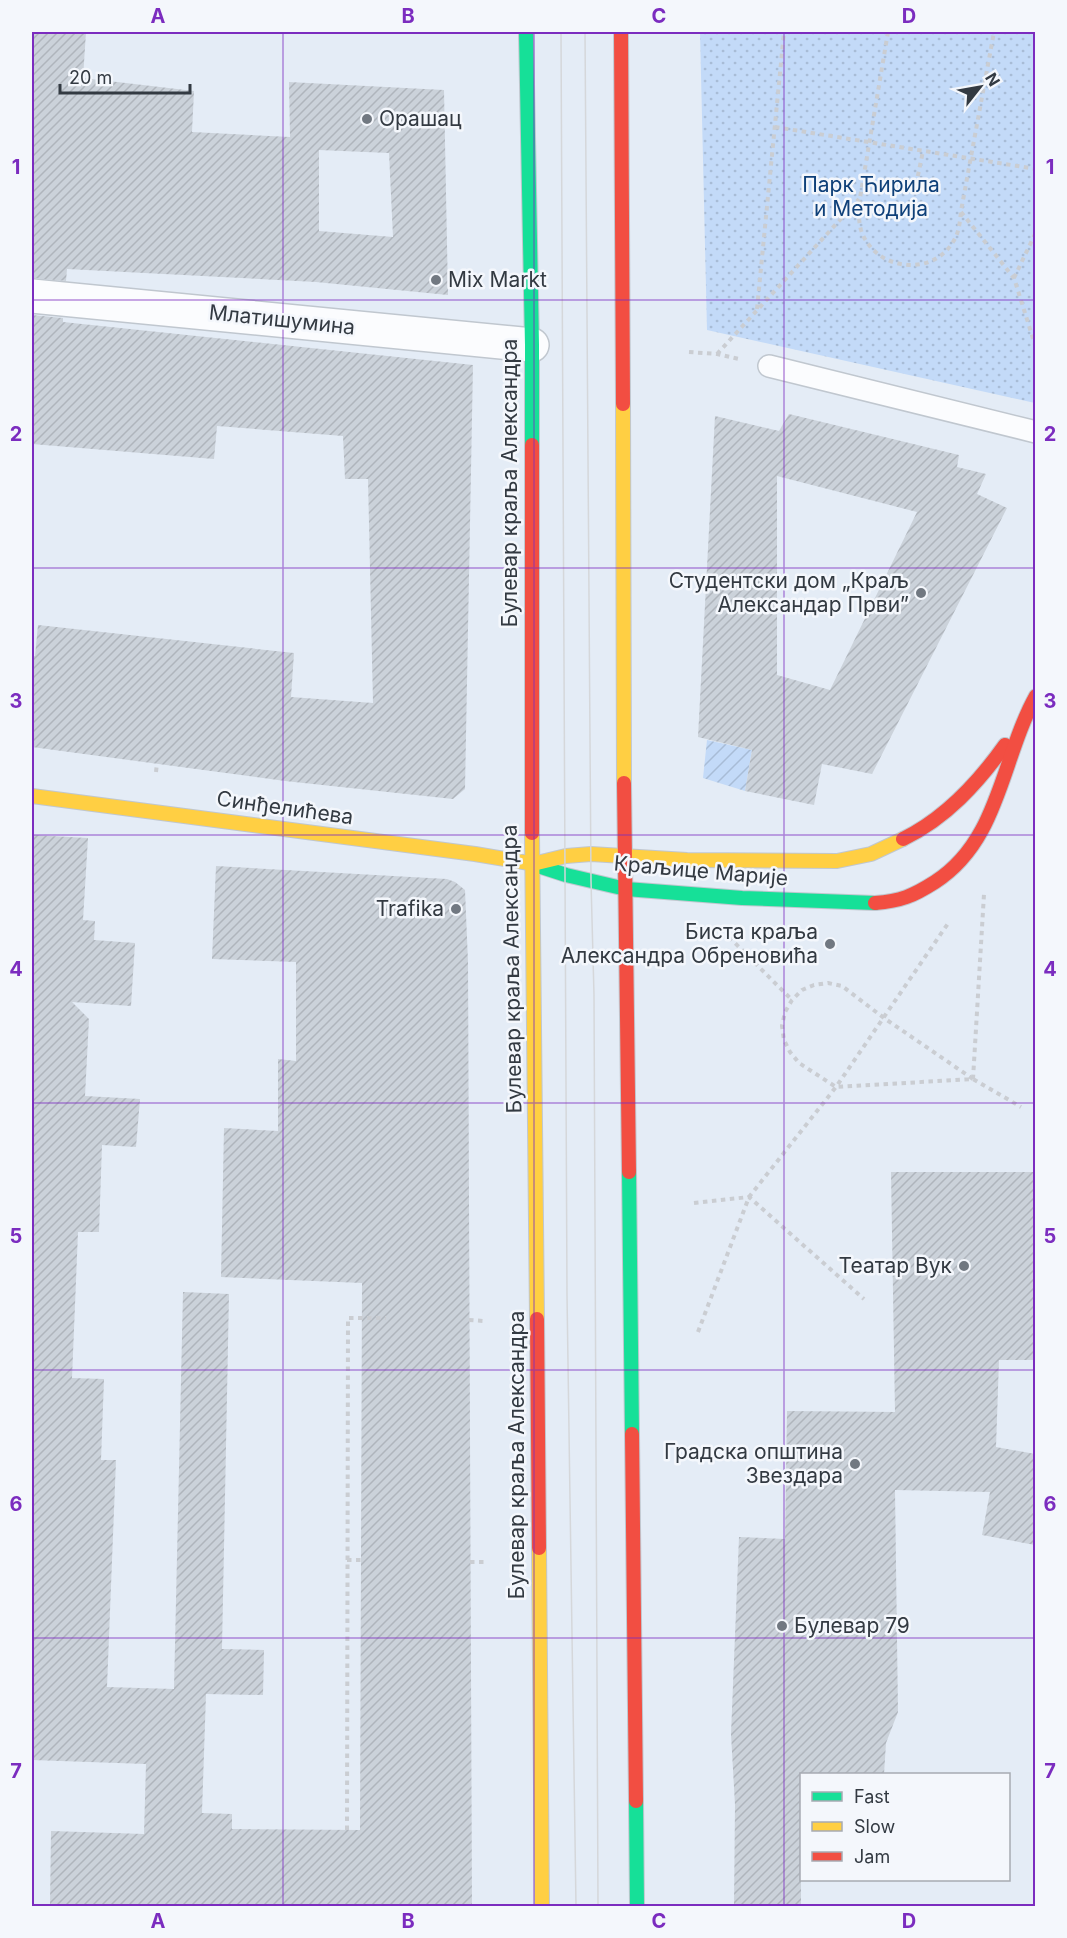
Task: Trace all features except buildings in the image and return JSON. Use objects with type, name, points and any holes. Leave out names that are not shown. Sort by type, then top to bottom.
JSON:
[{"type":"main road","name":"Булевар краља Александра","points":[[526,32],[532,345],[532,864],[542,1906]]},
{"type":"main road","points":[[621,32],[621,359],[637,1906]]},
{"type":"main road","name":"Краљице Марије","points":[[532,864],[566,875],[626,889],[742,898],[869,904],[899,901],[952,871],[982,832],[996,800],[1026,714],[1035,696]]},
{"type":"main road","name":"Краљице Марије","points":[[532,864],[566,856],[626,856],[687,861],[804,862],[837,861],[871,854],[911,835],[960,799],[983,776],[1026,714]]},
{"type":"main road","name":"Синђелићева","points":[[32,796],[475,854],[532,864]]},
{"type":"street","name":"Млатишумина","points":[[32,296],[532,345]]},
{"type":"lane","points":[[769,366],[1035,432]]},
{"type":"path","points":[[757,309],[784,32]]},
{"type":"path","points":[[888,32],[859,214],[861,230],[869,245],[881,256],[895,264],[912,266],[928,263],[942,255],[953,242],[960,228],[970,159],[994,32]]},
{"type":"path","points":[[775,127],[1035,169]]},
{"type":"path","points":[[916,185],[923,151]]},
{"type":"path","points":[[689,352],[717,354],[860,198]]},
{"type":"path","points":[[961,211],[1014,278],[1035,348]]},
{"type":"path","points":[[1014,278],[1035,232]]},
{"type":"path","points":[[156,775],[157,763]]},
{"type":"path","points":[[973,1079],[984,893]]},
{"type":"path","points":[[698,1332],[749,1197],[836,1087],[955,914]]},
{"type":"path","points":[[727,935],[792,1000]]},
{"type":"path","points":[[973,1079],[836,1087],[799,1063],[790,1053],[784,1040],[782,1026],[785,1012],[802,990],[828,983],[842,986],[973,1079],[1021,1107]]},
{"type":"path","points":[[694,1203],[749,1197],[864,1299]]},
{"type":"path","points":[[347,1830],[348,1318],[386,1318]]},
{"type":"path","points":[[469,1320],[484,1321]]},
{"type":"path","points":[[347,1560],[361,1560]]},
{"type":"path","points":[[470,1562],[484,1562]]},
{"type":"green space","name":"Парк Ћирила и Методија","points":[[700,32],[1035,32],[1035,403],[707,330]]},
{"type":"green space","points":[[707,740],[752,750],[745,791],[703,778]]},
{"type":"tram line","points":[[561,32],[567,1295],[576,1906]]},
{"type":"tram line","points":[[585,32],[591,881],[594,995],[598,1906]]},
{"type":"traffic: fast","points":[[526,32],[532,445]]},
{"type":"traffic: fast","points":[[529,863],[566,875],[626,889],[742,898],[875,903]]},
{"type":"traffic: fast","points":[[629,1172],[632,1434]]},
{"type":"traffic: fast","points":[[636,1801],[637,1906]]},
{"type":"traffic: slow","points":[[623,404],[624,783]]},
{"type":"traffic: slow","points":[[32,796],[529,863]]},
{"type":"traffic: slow","points":[[532,833],[537,1319]]},
{"type":"traffic: slow","points":[[537,863],[566,856],[591,854],[687,860],[837,861],[871,854],[903,839]]},
{"type":"traffic: slow","points":[[539,1548],[542,1906]]},
{"type":"traffic: jam","points":[[621,32],[623,404]]},
{"type":"traffic: jam","points":[[532,445],[532,833]]},
{"type":"traffic: jam","points":[[875,903],[892,901],[913,894],[935,882],[957,865],[973,844],[986,821],[997,797],[1024,720],[1036,696]]},
{"type":"traffic: jam","points":[[903,839],[947,810],[984,773],[1005,745]]},
{"type":"traffic: jam","points":[[624,783],[629,1172]]},
{"type":"traffic: jam","points":[[537,1319],[539,1548]]},
{"type":"traffic: jam","points":[[632,1434],[636,1801]]},
{"type":"place","name":"Орашац","points":[[367,119]]},
{"type":"place","name":"Mix Markt","points":[[436,280]]},
{"type":"place","name":"Студентски дом „Краљ Александар Први”","points":[[921,593]]},
{"type":"place","name":"Trafika","points":[[456,909]]},
{"type":"place","name":"Биста краља Александра Обреновића","points":[[830,944]]},
{"type":"place","name":"Театар Вук","points":[[964,1266]]},
{"type":"place","name":"Градска општина Звездара","points":[[855,1464]]},
{"type":"place","name":"Булевар 79","points":[[782,1626]]}]
